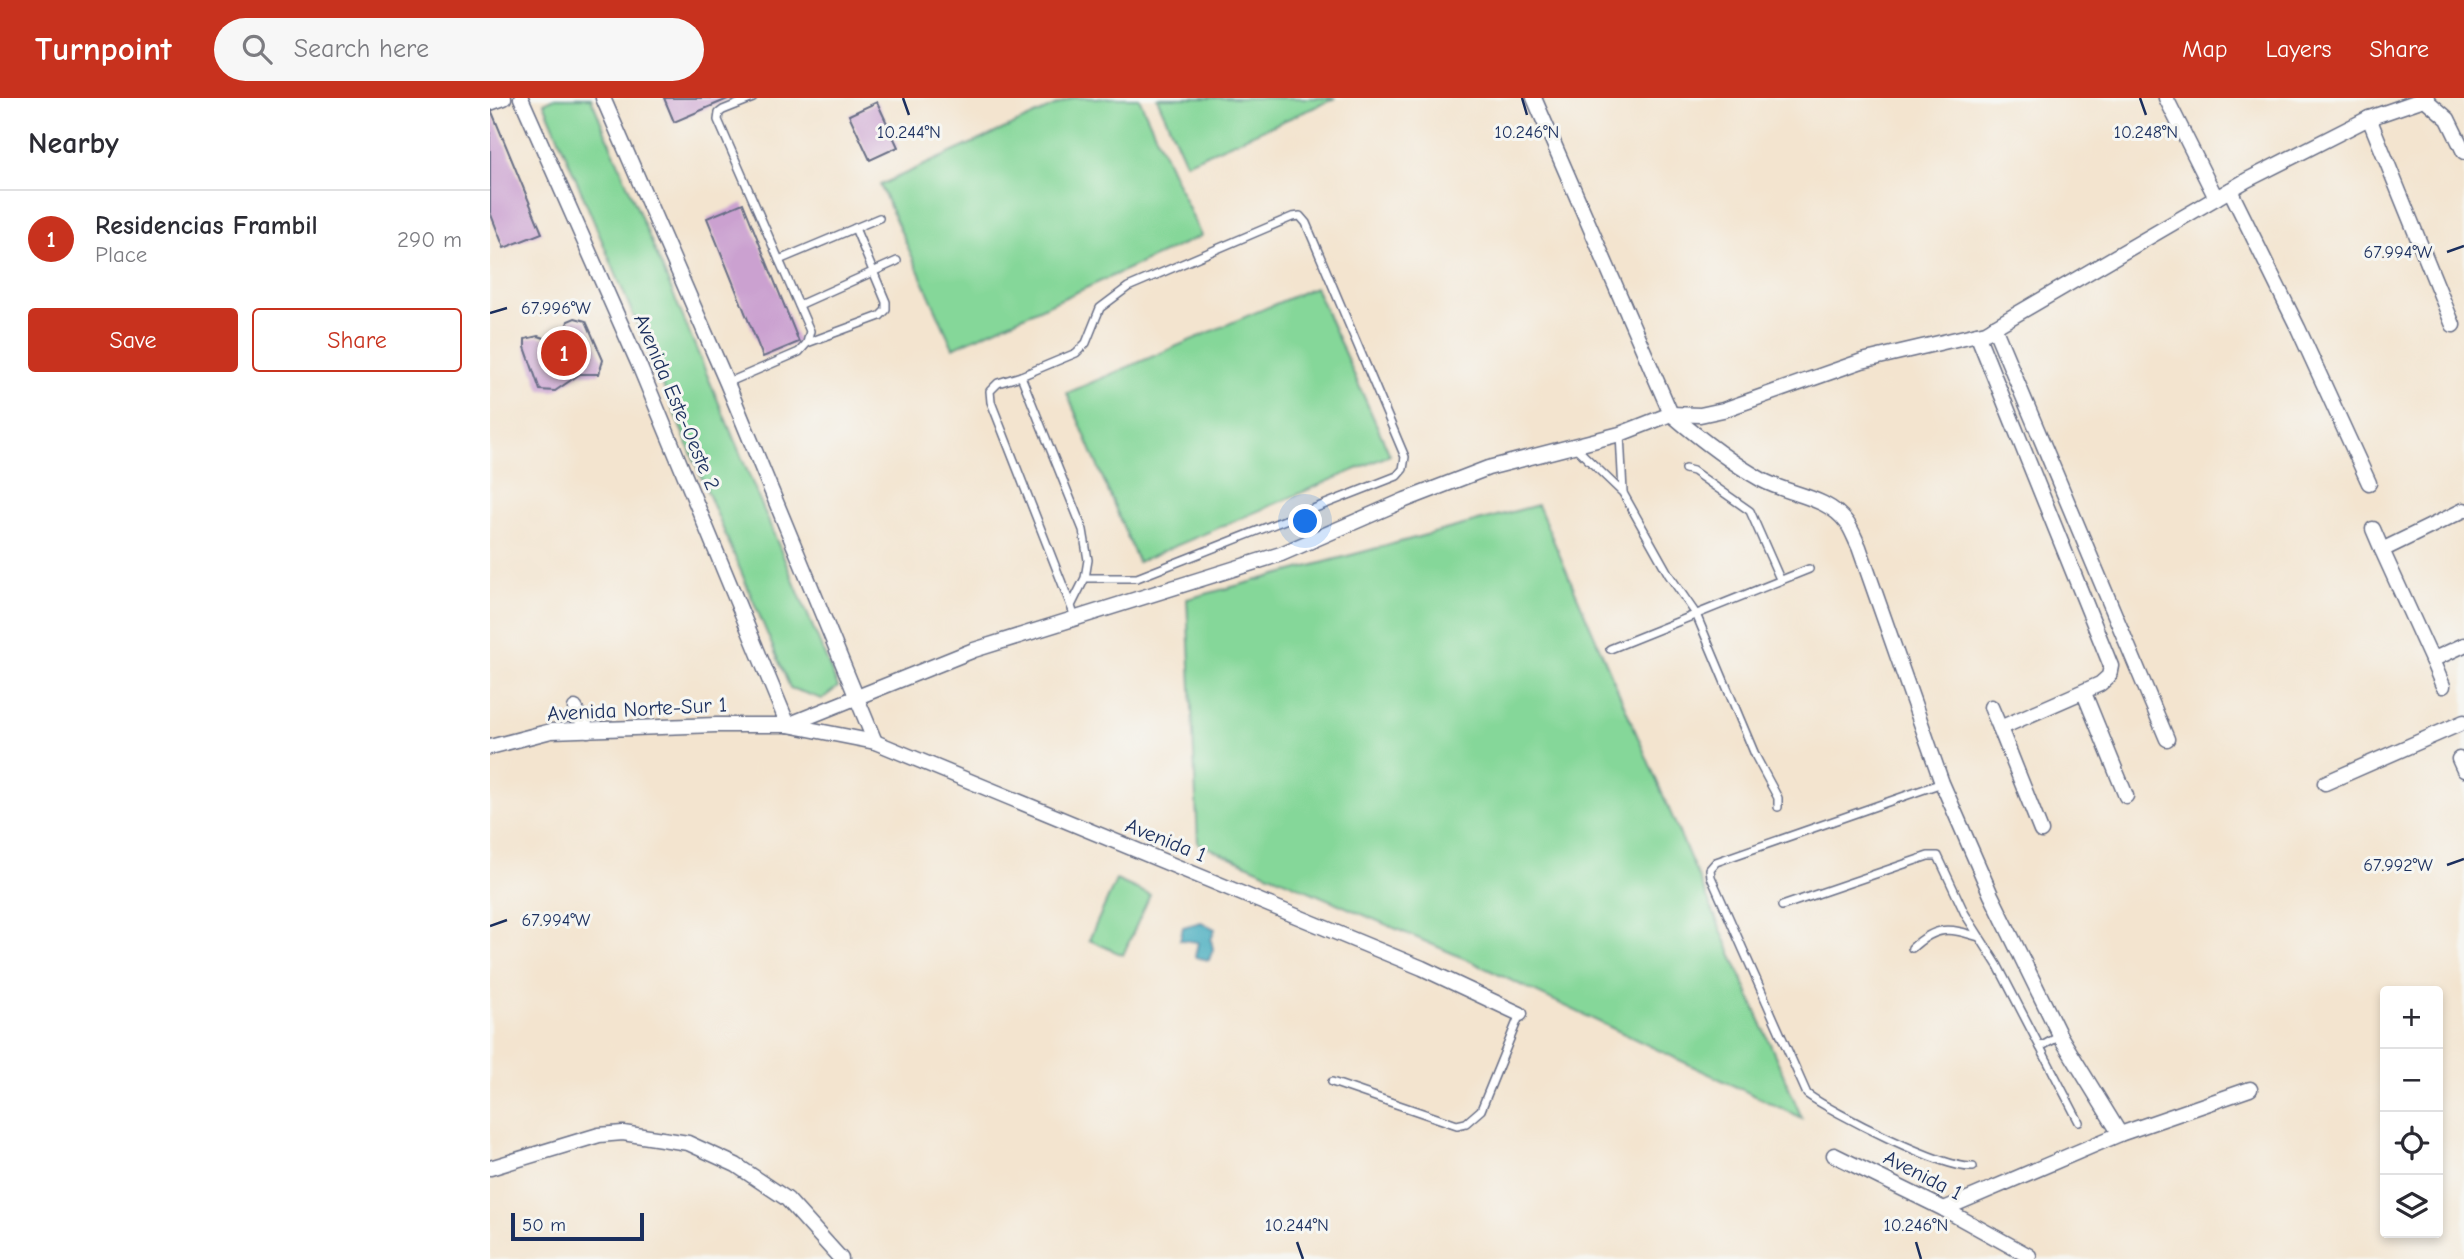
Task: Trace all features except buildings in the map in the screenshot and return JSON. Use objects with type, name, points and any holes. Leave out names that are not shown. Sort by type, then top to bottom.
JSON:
[{"type":"street","points":[[490,103],[504,98]]},
{"type":"street","name":"Avenida Este-Oeste 2","points":[[521,98],[639,365],[788,725]]},
{"type":"street","points":[[603,98],[727,383],[875,742]]},
{"type":"street","points":[[1534,98],[1671,414],[1745,470],[1766,482],[1833,508],[1847,523],[1859,547],[1942,783],[1991,895],[2060,1035],[2120,1134]]},
{"type":"street","points":[[2166,98],[2216,198]]},
{"type":"street","points":[[788,725],[1074,612],[1293,550],[1488,468],[1620,433],[1671,414],[1699,415],[1723,410],[1862,361],[1977,334],[1994,327],[2230,190],[2369,118],[2427,99],[2448,119],[2464,152]]},
{"type":"street","points":[[2369,118],[2453,325]]},
{"type":"street","points":[[2230,190],[2286,303],[2369,483]]},
{"type":"street","points":[[1994,327],[2167,739]]},
{"type":"street","points":[[1977,334],[2111,666],[2109,676],[2084,693],[2000,728]]},
{"type":"street","points":[[2382,550],[2464,510]]},
{"type":"street","points":[[2373,529],[2443,686]]},
{"type":"street","points":[[2432,660],[2464,645]]},
{"type":"street","points":[[2084,693],[2126,796]]},
{"type":"street","points":[[1991,707],[2042,831]]},
{"type":"street","points":[[575,708],[588,730]]},
{"type":"street","points":[[2325,783],[2464,722]]},
{"type":"street","name":"Avenida Norte-Sur 1","points":[[490,747],[551,731],[788,725]]},
{"type":"street","name":"Avenida 1","points":[[788,725],[875,742],[1422,968],[1520,1014]]},
{"type":"street","points":[[1944,1209],[2120,1134],[2250,1089]]},
{"type":"street","points":[[490,1168],[599,1135],[623,1133],[688,1143],[736,1165],[787,1199],[841,1259]]},
{"type":"street","name":"Avenida 1","points":[[1834,1154],[1944,1209],[2029,1256]]},
{"type":"lane","points":[[727,383],[799,352],[807,343],[810,331],[718,120],[719,113],[723,110],[753,98]]},
{"type":"lane","points":[[1074,612],[991,402],[990,391],[998,383],[1076,353],[1086,342],[1100,308],[1128,288],[1292,217],[1300,216],[1306,223],[1405,457],[1403,468],[1397,476],[1137,578],[1085,578]]},
{"type":"lane","points":[[779,260],[880,218]]},
{"type":"lane","points":[[807,343],[880,316],[886,310],[886,302],[855,228]]},
{"type":"lane","points":[[799,305],[897,261]]},
{"type":"lane","points":[[1021,376],[1083,530],[1088,560],[1074,612]]},
{"type":"lane","points":[[1620,433],[1623,493]]},
{"type":"lane","points":[[1573,445],[1623,493],[1669,575],[1696,614],[1756,757],[1778,798],[1778,807]]},
{"type":"lane","points":[[1685,469],[1693,471],[1750,512],[1780,579]]},
{"type":"lane","points":[[1610,649],[1809,569]]},
{"type":"lane","points":[[1942,783],[1716,862],[1710,869],[1711,877],[1807,1094],[1819,1103],[1891,1139],[1942,1160],[1973,1167]]},
{"type":"lane","points":[[1782,906],[1928,856],[1938,856],[1965,914],[1998,966],[2079,1122]]},
{"type":"lane","points":[[1912,948],[1926,936],[1940,930],[1954,930],[1980,937]]},
{"type":"lane","points":[[1332,1082],[1457,1125],[1466,1123],[1481,1110],[1520,1014]]},
{"type":"lane","points":[[2040,1047],[2060,1035]]},
{"type":"green space","points":[[555,98],[591,98],[838,687],[822,699],[790,688],[544,103]]},
{"type":"green space","points":[[1072,98],[1139,98],[1201,236],[953,348],[880,185]]},
{"type":"green space","points":[[1157,98],[1336,98],[1186,163]]},
{"type":"green space","points":[[1315,287],[1390,455],[1138,562],[1067,393]]},
{"type":"green space","points":[[1538,505],[1802,1118],[1468,960],[1198,843],[1187,599]]},
{"type":"green space","points":[[1116,880],[1150,895],[1123,955],[1089,940]]},
{"type":"water","points":[[1201,922],[1215,929],[1209,960],[1195,957],[1198,942],[1180,940],[1183,927]]},
{"type":"place","name":"Residencias Frambil","points":[[564,353]]}]
